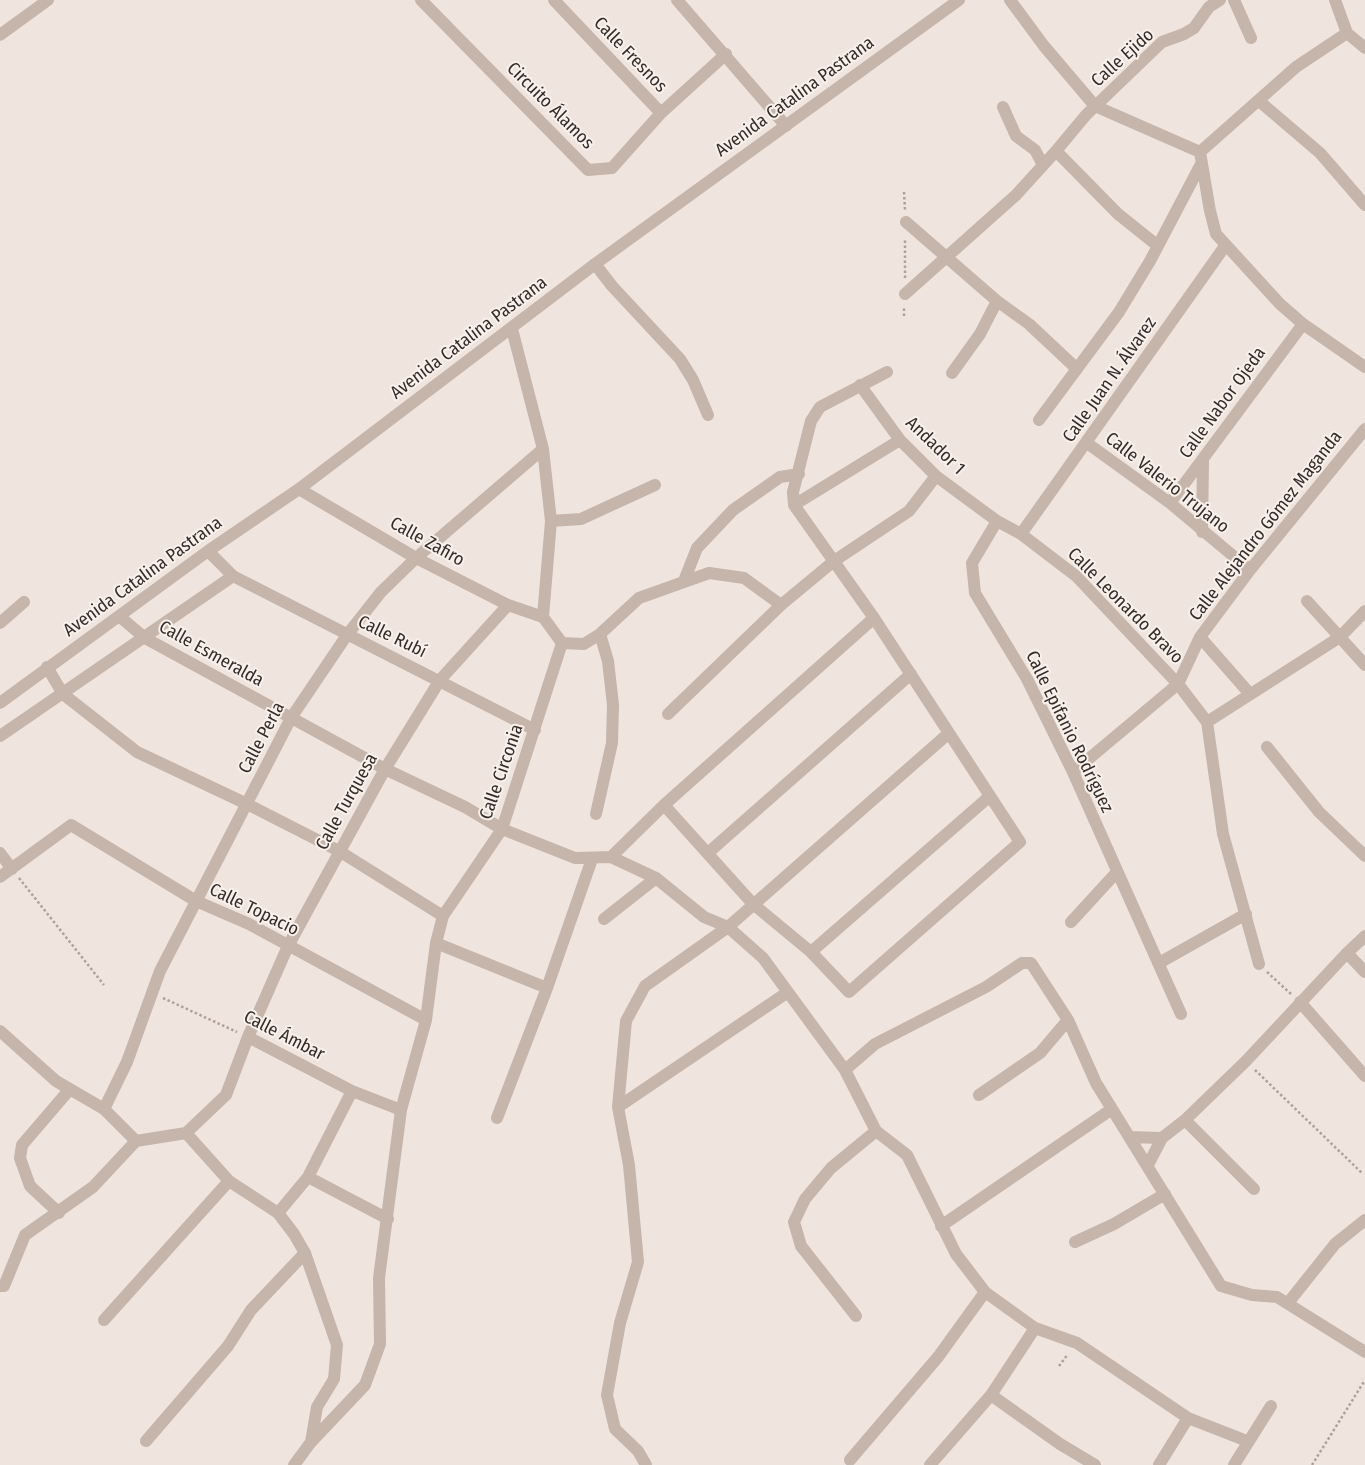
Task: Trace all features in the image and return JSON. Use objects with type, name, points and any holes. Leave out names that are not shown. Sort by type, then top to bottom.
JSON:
[{"type":"street","points":[[0,35],[48,0]]},
{"type":"street","name":"Circuito Álamos","points":[[421,0],[588,170],[612,168],[661,113],[726,54]]},
{"type":"street","name":"Calle Fresnos","points":[[554,0],[661,113]]},
{"type":"street","points":[[677,0],[726,54],[786,126]]},
{"type":"street","name":"Avenida Catalina Pastrana","points":[[0,703],[208,551],[299,489],[512,329],[595,264],[959,0]]},
{"type":"street","points":[[1010,0],[1044,46],[1096,106],[1201,158]]},
{"type":"street","name":"Calle Ejido","points":[[904,294],[1016,195],[1056,152],[1075,127],[1162,42],[1194,28],[1209,7],[1220,0]]},
{"type":"street","points":[[1234,0],[1251,38]]},
{"type":"street","points":[[1335,0],[1347,33],[1365,48]]},
{"type":"street","points":[[1039,420],[1119,312],[1158,246],[1201,158],[1296,67],[1347,33]]},
{"type":"street","points":[[1259,101],[1320,153],[1365,205]]},
{"type":"street","points":[[1002,107],[1016,136],[1035,150],[1043,165]]},
{"type":"street","points":[[1056,152],[1118,214],[1158,246]]},
{"type":"street","points":[[1201,158],[1216,234],[1225,246],[1280,304],[1303,324],[1365,367]]},
{"type":"street","points":[[906,222],[997,301],[1029,324],[1078,369]]},
{"type":"street","name":"Calle Juan N. Álvarez","points":[[1021,534],[1225,246]]},
{"type":"street","points":[[595,264],[612,286],[680,359],[693,380],[708,415]]},
{"type":"street","points":[[952,373],[980,334],[997,301]]},
{"type":"street","name":"Calle Nabor Ojeda","points":[[1170,503],[1303,324]]},
{"type":"street","points":[[512,329],[543,449],[551,521],[543,617],[562,642],[584,644],[600,634],[639,598],[710,573],[744,578],[781,605]]},
{"type":"street","points":[[664,805],[753,904],[811,952],[848,992],[1020,842],[874,618],[794,505],[793,492],[811,421],[820,407],[886,372]]},
{"type":"street","name":"Andador 1","points":[[860,385],[900,440],[936,476],[997,521]]},
{"type":"street","name":"Calle Alejandro Gómez Maganda","points":[[1073,772],[1178,684],[1200,637],[1250,570],[1365,430]]},
{"type":"street","points":[[794,505],[900,440]]},
{"type":"street","name":"Calle Valerio Trujano","points":[[1087,443],[1170,503],[1202,532],[1250,570]]},
{"type":"street","name":"Calle Perla","points":[[104,1108],[127,1062],[160,971],[291,718],[346,635],[381,592],[416,558],[543,449]]},
{"type":"street","points":[[1202,532],[1203,460]]},
{"type":"street","points":[[684,581],[697,548],[733,510],[780,477],[799,474]]},
{"type":"street","points":[[668,714],[781,605],[834,561],[909,511],[936,476]]},
{"type":"street","points":[[551,521],[581,519],[655,485]]},
{"type":"street","name":"Calle Zafiro","points":[[299,489],[416,558],[508,605],[543,617]]},
{"type":"street","name":"Calle Leonardo Bravo","points":[[997,521],[1021,534],[1076,576],[1178,684],[1207,722]]},
{"type":"street","name":"Calle Epifanio Rodríguez","points":[[997,521],[972,563],[975,593],[1027,679],[1073,772],[1181,1014]]},
{"type":"street","name":"Calle Rubí","points":[[208,551],[233,576],[535,730]]},
{"type":"street","points":[[0,736],[146,638],[233,576]]},
{"type":"street","points":[[1307,600],[1365,665]]},
{"type":"street","points":[[0,623],[24,602]]},
{"type":"street","name":"Calle Turquesa","points":[[186,1133],[226,1095],[248,1037],[288,946],[384,768],[440,680],[508,605]]},
{"type":"street","points":[[1259,964],[1223,834],[1207,722],[1340,637],[1365,611]]},
{"type":"street","name":"Calle Esmeralda","points":[[118,616],[146,638],[384,768],[465,807],[502,829],[575,858],[611,857]]},
{"type":"street","points":[[874,618],[664,805],[611,857],[656,878],[704,917],[728,927],[763,958],[845,1070],[876,1131],[907,1154],[925,1187],[941,1226],[956,1254],[985,1292],[1035,1328],[1077,1343],[1188,1418],[1247,1441]]},
{"type":"street","points":[[596,814],[612,743],[613,705],[608,661],[600,634]]},
{"type":"street","points":[[1200,637],[1250,694]]},
{"type":"street","name":"Calle Circonia","points":[[294,1465],[311,1442],[366,1385],[380,1344],[379,1278],[401,1110],[426,1020],[436,943],[443,916],[502,829],[562,642]]},
{"type":"street","points":[[47,667],[63,694],[137,752],[247,804],[339,852],[443,916]]},
{"type":"street","points":[[708,852],[911,674]]},
{"type":"street","points":[[646,1465],[638,1451],[615,1429],[607,1395],[620,1323],[638,1262],[629,1165],[618,1107],[626,1021],[645,986],[728,927],[949,733]]},
{"type":"street","points":[[1267,747],[1319,812],[1365,856]]},
{"type":"street","points":[[811,952],[990,796]]},
{"type":"street","name":"Calle Topacio","points":[[12,868],[71,824],[196,901],[249,924],[426,1020]]},
{"type":"street","points":[[0,853],[12,868],[0,877]]},
{"type":"street","points":[[497,1118],[547,988],[592,859]]},
{"type":"street","points":[[1071,922],[1116,872]]},
{"type":"street","points":[[604,919],[656,878]]},
{"type":"street","points":[[1159,962],[1246,914]]},
{"type":"street","points":[[1148,1165],[1162,1138],[1185,1120],[1246,1061],[1300,1002],[1365,936]]},
{"type":"street","points":[[436,943],[547,988]]},
{"type":"street","points":[[1347,953],[1365,972]]},
{"type":"street","points":[[845,1070],[875,1044],[986,987],[1022,963],[1031,963],[1068,1020],[1096,1083],[1221,1286],[1252,1295],[1283,1300],[1365,1352]]},
{"type":"street","points":[[618,1107],[788,992]]},
{"type":"street","points":[[1300,1002],[1365,1076]]},
{"type":"street","points":[[979,1095],[1040,1053],[1068,1020]]},
{"type":"street","points":[[0,1031],[56,1081],[104,1108],[136,1140]]},
{"type":"street","name":"Calle Ámbar","points":[[248,1037],[352,1090],[401,1110]]},
{"type":"street","points":[[59,1213],[30,1186],[20,1158],[22,1145],[70,1088]]},
{"type":"street","points":[[278,1213],[308,1177],[352,1090]]},
{"type":"street","points":[[941,1226],[1112,1109]]},
{"type":"street","points":[[1185,1120],[1254,1189]]},
{"type":"street","points":[[856,1316],[801,1246],[794,1222],[805,1199],[831,1168],[876,1131]]},
{"type":"street","points":[[1,1288],[25,1235],[59,1213],[93,1187],[136,1140],[186,1133],[229,1181],[278,1213],[294,1234],[305,1254],[337,1345],[334,1379],[317,1407],[311,1442]]},
{"type":"street","points":[[1130,1137],[1162,1138]]},
{"type":"street","points":[[308,1177],[388,1219]]},
{"type":"street","points":[[104,1320],[229,1181]]},
{"type":"street","points":[[1075,1242],[1114,1224],[1165,1194]]},
{"type":"street","points":[[1283,1300],[1335,1244],[1365,1221]]},
{"type":"street","points":[[146,1441],[228,1346],[251,1310],[305,1254]]},
{"type":"street","points":[[850,1460],[938,1357],[985,1292]]},
{"type":"street","points":[[931,1465],[991,1395],[1035,1328]]},
{"type":"street","points":[[991,1395],[1060,1444],[1095,1465]]},
{"type":"street","points":[[1234,1465],[1247,1441],[1271,1406]]},
{"type":"street","points":[[1158,1465],[1188,1418]]},
{"type":"path","points":[[12,868],[104,985]]},
{"type":"path","points":[[1259,964],[1300,1002]]},
{"type":"path","name":"Calle Ámbar","points":[[152,993],[248,1037]]},
{"type":"path","points":[[1246,1061],[1362,1173]]},
{"type":"path","points":[[1312,1465],[1365,1380]]}]
